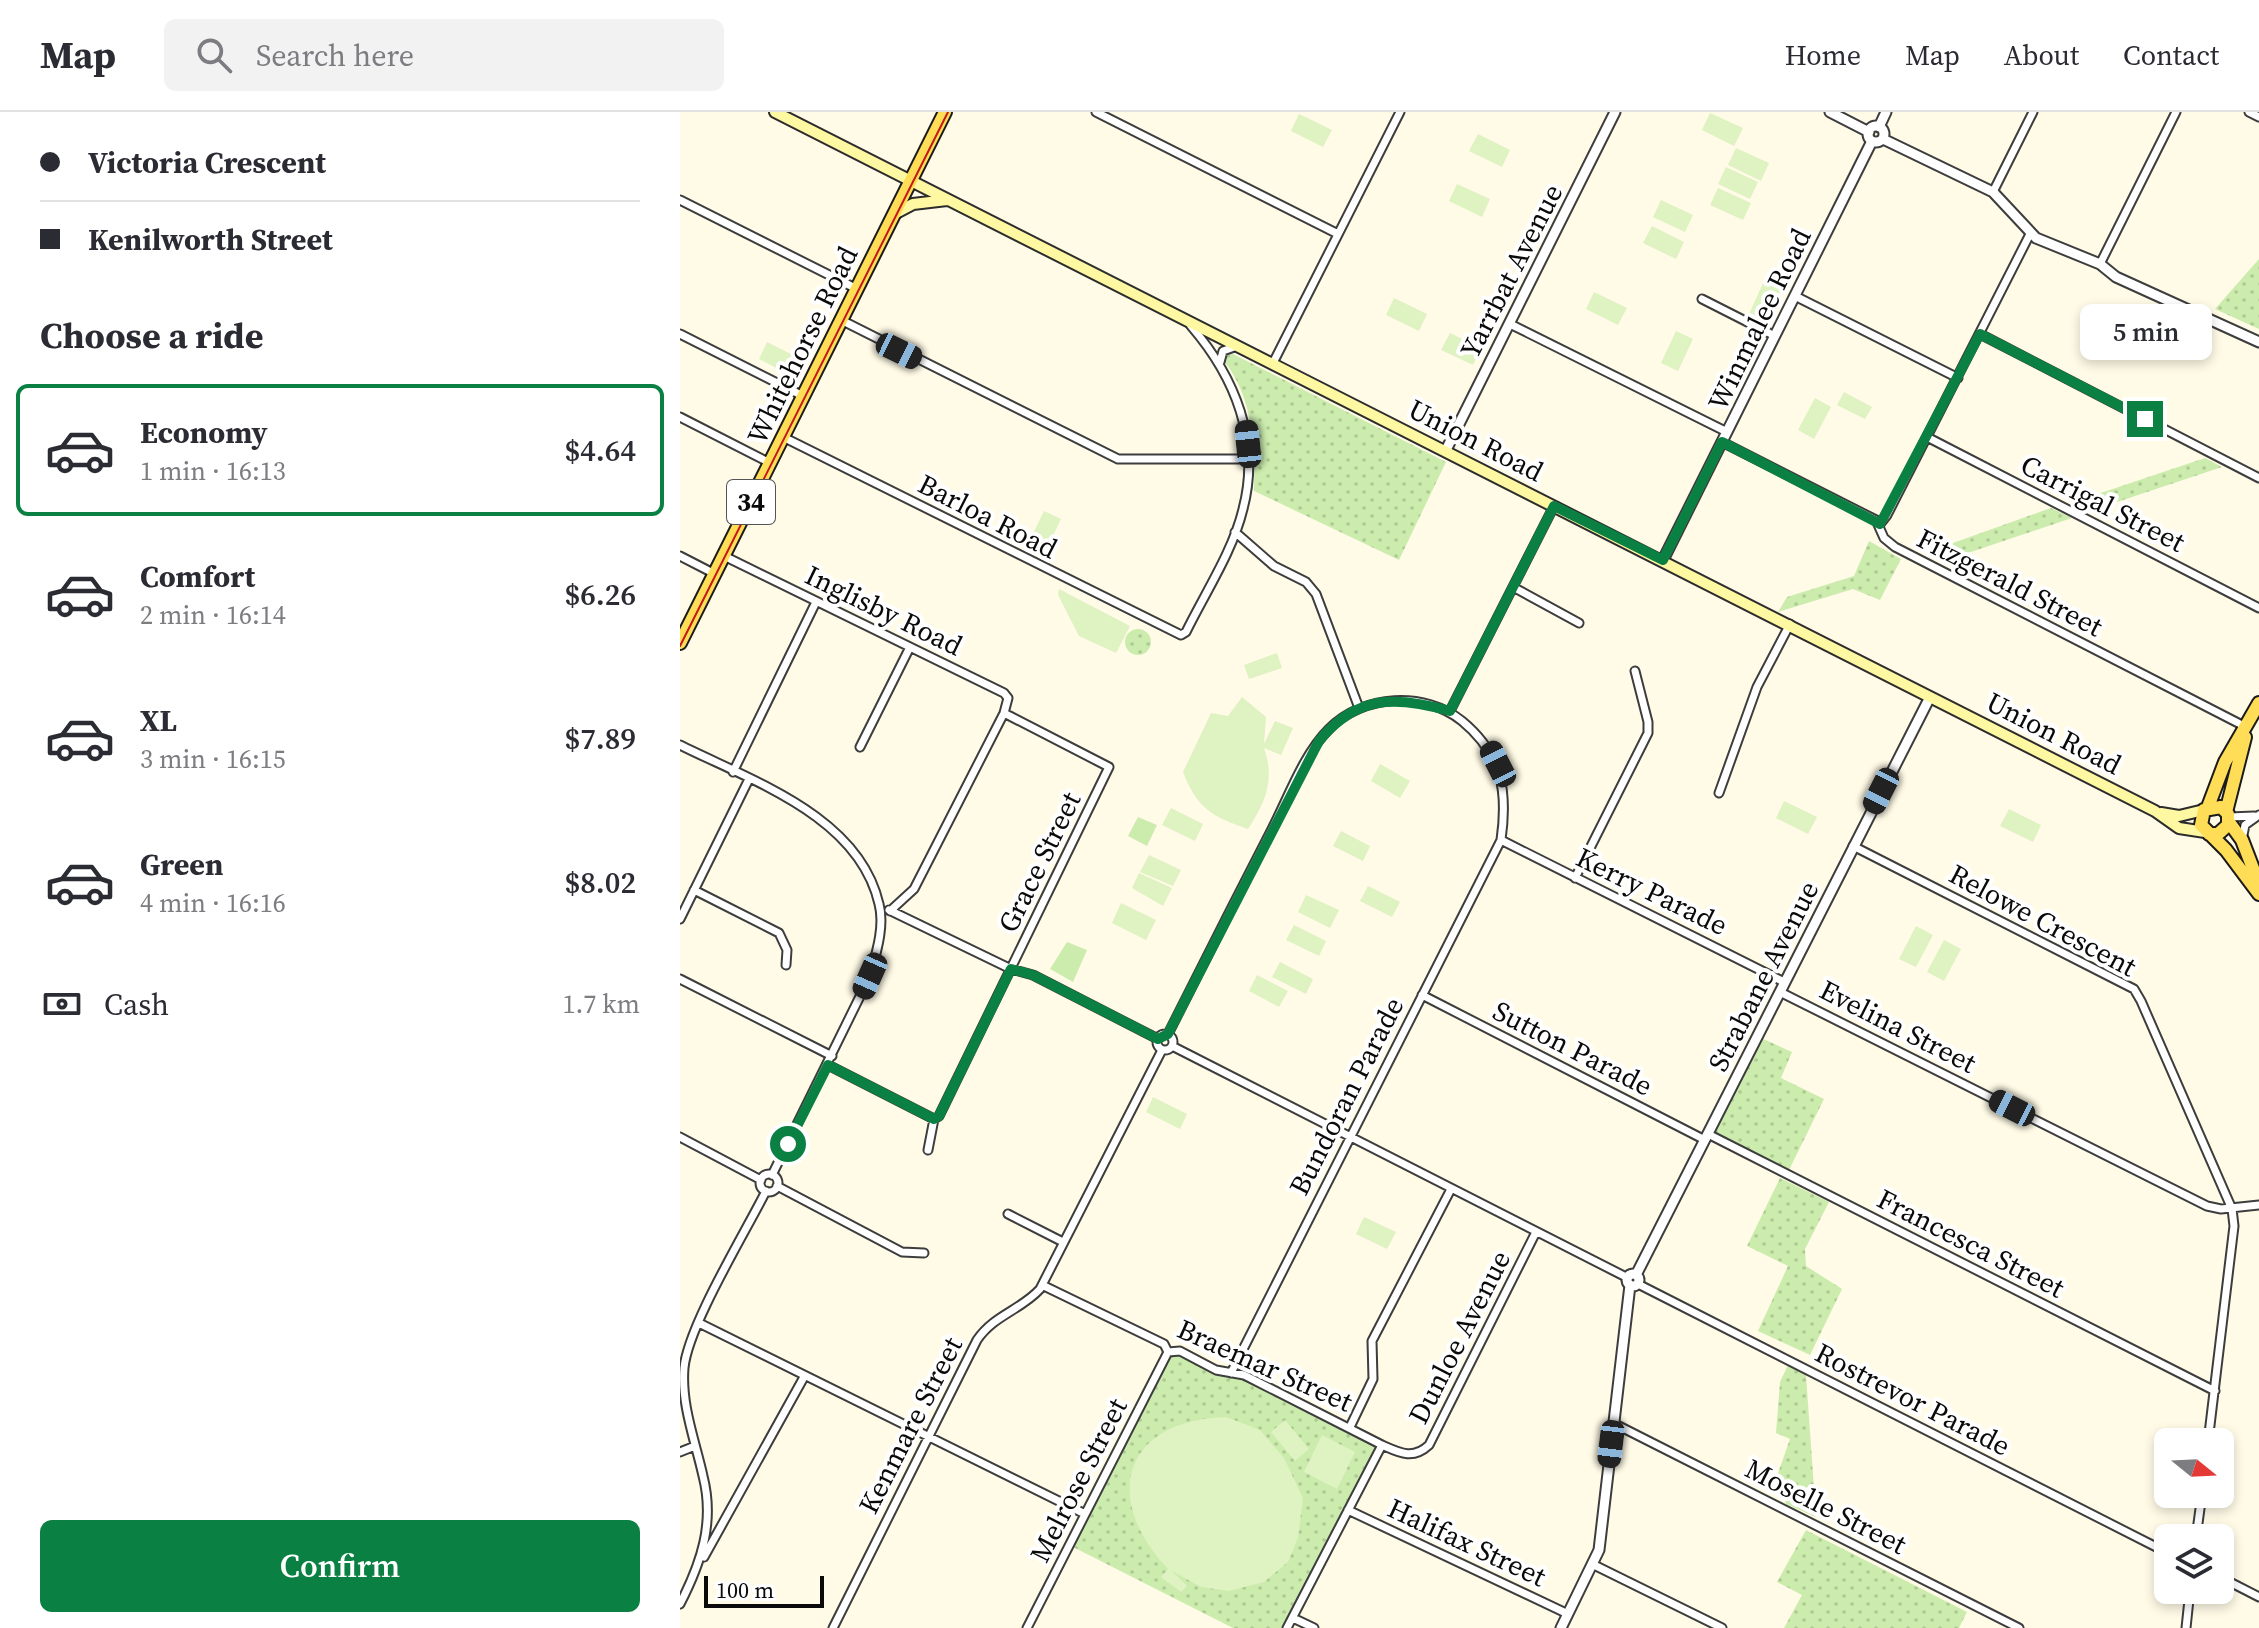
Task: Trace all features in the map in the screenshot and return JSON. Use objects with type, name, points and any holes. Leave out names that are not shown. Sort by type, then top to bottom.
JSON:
[{"type":"main road","name":"Union Road","points":[[775,112],[1790,624],[2155,811],[2179,828],[2207,833]]},
{"type":"main road","name":"Whitehorse Road","points":[[680,643],[945,112]]},
{"type":"main road","points":[[894,214],[913,204],[949,200]]},
{"type":"main road","points":[[2259,703],[2225,762],[2200,821],[2259,894]]},
{"type":"main road","points":[[2207,833],[2221,833],[2228,817],[2247,728]]},
{"type":"main road","points":[[2206,808],[2218,806],[2228,817],[2242,840],[2259,884]]},
{"type":"main road","name":"Union Road","points":[[2155,811],[2179,816],[2206,808]]},
{"type":"street","points":[[1096,112],[1338,234]]},
{"type":"street","points":[[1273,363],[1400,112]]},
{"type":"street","name":"Yarrbat Avenue","points":[[1446,450],[1615,112]]},
{"type":"street","points":[[1830,112],[1870,136],[1883,139],[1993,192],[2030,234],[2100,264],[2116,277],[2259,342]]},
{"type":"street","points":[[1870,136],[1879,127],[1886,112]]},
{"type":"street","points":[[1993,192],[2033,112]]},
{"type":"street","points":[[2100,264],[2176,112]]},
{"type":"street","points":[[2249,112],[2259,117]]},
{"type":"street","points":[[1879,127],[1883,139]]},
{"type":"street","name":"Winmalee Road","points":[[1663,560],[1795,296],[1870,136]]},
{"type":"street","points":[[680,200],[857,289]]},
{"type":"street","points":[[1880,524],[2030,234]]},
{"type":"street","points":[[1795,296],[1958,378]]},
{"type":"street","points":[[1702,299],[1775,336]]},
{"type":"street","points":[[1185,318],[1220,365],[1238,398],[1246,428],[1249,459],[1243,510],[1235,532],[1274,566],[1306,582],[1316,594],[1359,708]]},
{"type":"street","points":[[841,320],[1118,459],[1249,459]]},
{"type":"street","points":[[1510,324],[1727,432]]},
{"type":"street","points":[[680,334],[803,396]]},
{"type":"street","points":[[1980,334],[2259,478]]},
{"type":"street","points":[[1220,365],[1223,351],[1237,346]]},
{"type":"street","points":[[680,417],[770,463]]},
{"type":"street","name":"Barloa Road","points":[[783,437],[1174,633],[1186,632],[1235,532]]},
{"type":"street","name":"Carrigal Street","points":[[1927,437],[2259,608]]},
{"type":"street","name":"Fitzgerald Street","points":[[1722,442],[1880,524],[1884,538],[1895,547],[2247,728]]},
{"type":"street","points":[[1450,711],[1554,506]]},
{"type":"street","points":[[680,556],[715,574]]},
{"type":"street","name":"Inglisby Road","points":[[724,556],[1004,693],[1008,705],[1004,713]]},
{"type":"street","points":[[1513,587],[1579,623]]},
{"type":"street","points":[[733,772],[816,602]]},
{"type":"street","points":[[1719,793],[1757,687],[1790,624]]},
{"type":"street","points":[[860,747],[910,647]]},
{"type":"street","points":[[1575,878],[1648,733],[1635,671]]},
{"type":"street","name":"Strabane Avenue","points":[[1561,1628],[1599,1550],[1633,1280],[1930,697]]},
{"type":"street","points":[[1158,1039],[1168,1034],[1302,770],[1330,728],[1359,708],[1394,700],[1450,711],[1480,737],[1498,764],[1505,792],[1501,840]]},
{"type":"street","points":[[890,911],[914,889],[1004,713]]},
{"type":"street","name":"Grace Street","points":[[928,1150],[934,1119],[939,1116],[1109,767],[1004,713]]},
{"type":"street","points":[[680,745],[749,779],[821,820],[843,837],[862,863],[880,906],[870,976],[772,1175],[761,1180]]},
{"type":"street","points":[[680,919],[749,779]]},
{"type":"street","points":[[2228,817],[2258,816]]},
{"type":"street","points":[[2242,840],[2245,825],[2258,816]]},
{"type":"street","name":"Kerry Parade","points":[[1501,840],[1782,987]]},
{"type":"street","name":"Bundoran Parade","points":[[1231,1373],[1501,840]]},
{"type":"street","name":"Relowe Crescent","points":[[1853,846],[2134,989],[2232,1209],[2234,1226],[2210,1428]]},
{"type":"street","points":[[694,890],[779,933],[787,950],[786,965]]},
{"type":"street","points":[[880,906],[1011,969],[1033,975],[1158,1039],[1162,1050],[1172,1046],[1173,1038],[1168,1034]]},
{"type":"street","points":[[680,979],[832,1056]]},
{"type":"street","name":"Evelina Street","points":[[1782,987],[2207,1206],[2232,1209],[2259,1205]]},
{"type":"street","name":"Sutton Parade","points":[[1422,995],[1706,1137]]},
{"type":"street","name":"Rostrevor Parade","points":[[1172,1046],[2154,1546]]},
{"type":"street","name":"Kenmare Street","points":[[833,1628],[985,1329],[1007,1310],[1032,1298],[1042,1285],[1162,1050]]},
{"type":"street","points":[[828,1065],[934,1119]]},
{"type":"street","points":[[680,1137],[761,1180],[766,1191]]},
{"type":"street","name":"Francesca Street","points":[[1706,1137],[2215,1391]]},
{"type":"street","points":[[772,1175],[777,1186],[902,1252],[924,1253]]},
{"type":"street","points":[[701,1563],[708,1518],[705,1480],[685,1405],[684,1367],[699,1323],[766,1191],[777,1186]]},
{"type":"street","points":[[1350,1427],[1373,1379],[1372,1341],[1451,1189]]},
{"type":"street","points":[[1008,1214],[1063,1242]]},
{"type":"street","name":"Dunloe Avenue","points":[[1287,1628],[1382,1445],[1402,1455],[1420,1453],[1429,1445],[1536,1232]]},
{"type":"street","name":"Braemar Street","points":[[1042,1285],[1164,1344],[1168,1352],[1180,1351],[1216,1370],[1244,1375],[1382,1445]]},
{"type":"street","points":[[699,1323],[1083,1513]]},
{"type":"street","points":[[680,1339],[690,1345]]},
{"type":"street","name":"Melrose Street","points":[[1027,1628],[1083,1513],[1168,1352]]},
{"type":"street","points":[[680,1604],[804,1377]]},
{"type":"street","name":"Moselle Street","points":[[1613,1423],[2019,1628]]},
{"type":"street","points":[[680,1452],[695,1446]]},
{"type":"street","name":"Halifax Street","points":[[1348,1510],[1568,1614]]},
{"type":"street","points":[[1592,1564],[1722,1628]]},
{"type":"street","points":[[2234,1584],[2259,1597]]},
{"type":"street","points":[[2186,1628],[2189,1604]]},
{"type":"street","points":[[1293,1618],[1314,1628]]},
{"type":"green space","points":[[1710,113],[1743,128],[1734,146],[1702,130]]},
{"type":"green space","points":[[1299,114],[1332,130],[1323,147],[1291,131]]},
{"type":"green space","points":[[1478,134],[1510,150],[1502,167],[1469,151]]},
{"type":"green space","points":[[1736,148],[1769,163],[1761,181],[1728,165]]},
{"type":"green space","points":[[1726,167],[1758,182],[1750,199],[1718,184]]},
{"type":"green space","points":[[1457,184],[1490,199],[1482,217],[1449,201]]},
{"type":"green space","points":[[1718,188],[1751,203],[1743,220],[1710,205]]},
{"type":"green space","points":[[1661,200],[1693,215],[1685,232],[1653,217]]},
{"type":"green space","points":[[1652,226],[1684,242],[1676,259],[1643,243]]},
{"type":"green space","points":[[2259,259],[2259,329],[2215,309]]},
{"type":"green space","points":[[1764,281],[1782,289],[1766,322],[1749,314]]},
{"type":"green space","points":[[1594,292],[1627,308],[1618,325],[1586,309]]},
{"type":"green space","points":[[1394,298],[1427,314],[1419,331],[1386,315]]},
{"type":"green space","points":[[1676,331],[1693,339],[1678,371],[1661,363]]},
{"type":"green space","points":[[1450,333],[1481,348],[1473,365],[1441,350]]},
{"type":"green space","points":[[767,342],[799,358],[790,375],[759,359]]},
{"type":"green space","points":[[1227,351],[1446,462],[1399,560],[1254,491],[1250,423],[1241,390],[1224,361]]},
{"type":"green space","points":[[1844,392],[1872,407],[1865,419],[1837,405]]},
{"type":"green space","points":[[1815,398],[1831,407],[1814,439],[1798,430]]},
{"type":"green space","points":[[2205,458],[2222,467],[2090,511],[2071,503]]},
{"type":"green space","points":[[2051,508],[2072,518],[1944,561],[1925,553]]},
{"type":"green space","points":[[1044,511],[1061,519],[1045,552],[1028,544]]},
{"type":"green space","points":[[1869,541],[1901,559],[1880,600],[1853,589],[1778,612],[1787,597],[1854,576]]},
{"type":"green space","points":[[1059,589],[1130,626],[1116,653],[1079,636],[1058,595]]},
{"type":"green space","points":[[1138,629],[1147,633],[1151,642],[1147,651],[1138,655],[1129,651],[1125,642],[1129,633]]},
{"type":"green space","points":[[1277,653],[1282,668],[1249,679],[1244,665]]},
{"type":"green space","points":[[1242,697],[1266,717],[1264,744],[1275,721],[1293,728],[1281,755],[1264,748],[1269,780],[1260,809],[1248,829],[1207,810],[1194,794],[1183,772],[1211,713],[1228,716]]},
{"type":"green space","points":[[1380,764],[1410,781],[1400,798],[1371,781]]},
{"type":"green space","points":[[1784,801],[1817,817],[1808,834],[1776,818]]},
{"type":"green space","points":[[1171,808],[1203,824],[1195,841],[1162,825]]},
{"type":"green space","points":[[2009,809],[2041,825],[2033,842],[2000,826]]},
{"type":"green space","points":[[1138,817],[1157,825],[1147,846],[1128,836]]},
{"type":"green space","points":[[1341,831],[1370,846],[1363,861],[1333,846]]},
{"type":"green space","points":[[1149,855],[1181,870],[1173,886],[1140,872]]},
{"type":"green space","points":[[1139,873],[1172,888],[1163,906],[1132,888]]},
{"type":"green space","points":[[1368,886],[1400,902],[1392,917],[1360,901]]},
{"type":"green space","points":[[1306,895],[1339,910],[1330,928],[1298,912]]},
{"type":"green space","points":[[1121,903],[1156,920],[1146,940],[1112,923]]},
{"type":"green space","points":[[1294,925],[1326,941],[1319,956],[1286,940]]},
{"type":"green space","points":[[1916,926],[1933,935],[1916,967],[1899,959]]},
{"type":"green space","points":[[1944,940],[1961,949],[1944,981],[1927,972]]},
{"type":"green space","points":[[1067,942],[1087,950],[1073,982],[1050,969]]},
{"type":"green space","points":[[1280,962],[1313,979],[1306,994],[1272,977]]},
{"type":"green space","points":[[1257,975],[1288,991],[1279,1007],[1249,991]]},
{"type":"green space","points":[[1761,1038],[1792,1052],[1781,1078],[1824,1099],[1789,1170],[1714,1132]]},
{"type":"green space","points":[[1153,1097],[1187,1114],[1180,1129],[1146,1112]]},
{"type":"green space","points":[[1780,1178],[1829,1202],[1805,1249],[1806,1266],[1842,1289],[1810,1355],[1758,1331],[1788,1266],[1747,1246]]},
{"type":"green space","points":[[1364,1217],[1396,1232],[1387,1249],[1356,1234]]},
{"type":"green space","points":[[1173,1349],[1244,1375],[1382,1445],[1287,1628],[1233,1628],[1069,1545]]},
{"type":"green space","points":[[1788,1365],[1806,1375],[1816,1517],[1786,1504],[1781,1483],[1776,1479],[1790,1439],[1776,1433],[1780,1382]]},
{"type":"green space","points":[[1226,1417],[1260,1430],[1284,1458],[1303,1498],[1298,1538],[1288,1562],[1264,1582],[1229,1591],[1201,1587],[1172,1571],[1187,1586],[1181,1592],[1161,1577],[1168,1569],[1147,1542],[1134,1515],[1130,1490],[1133,1467],[1145,1447],[1164,1432],[1191,1421]]},
{"type":"green space","points":[[1285,1420],[1309,1449],[1295,1461],[1271,1432]]},
{"type":"green space","points":[[1322,1435],[1355,1452],[1337,1489],[1304,1472]]},
{"type":"green space","points":[[1806,1530],[1967,1612],[1959,1628],[1784,1628],[1802,1595],[1777,1582]]},
{"type":"tram line","points":[[680,646],[948,112]]},
{"type":"route","points":[[788,1144],[828,1065],[934,1119],[939,1116],[1011,969],[1033,975],[1158,1039],[1168,1034],[1319,741],[1352,711],[1376,703],[1394,700],[1450,711],[1554,506],[1663,560],[1722,442],[1880,524],[1980,334],[2145,419]]}]
